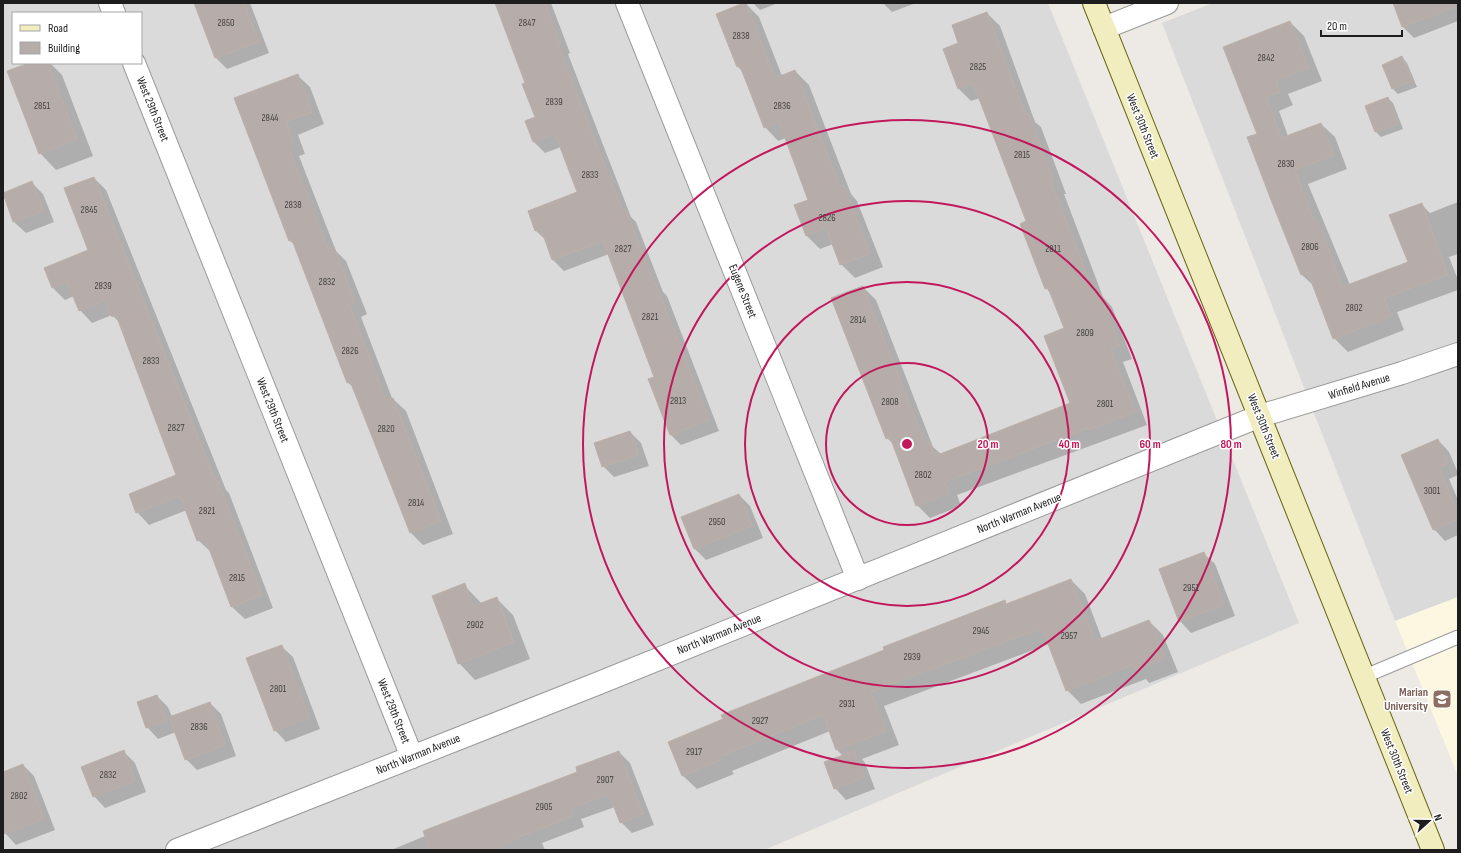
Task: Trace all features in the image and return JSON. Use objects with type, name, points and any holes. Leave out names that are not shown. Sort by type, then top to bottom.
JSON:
[{"type":"main road","name":"West 30th Street","points":[[1094,3],[1363,677],[1434,850]]},
{"type":"street","name":"Eugene Street","points":[[628,3],[858,579]]},
{"type":"street","points":[[1104,28],[1167,3]]},
{"type":"street","name":"West 29th Street","points":[[134,64],[412,756]]},
{"type":"street","name":"Winfield Avenue","points":[[1260,416],[1396,375],[1458,354]]},
{"type":"street","name":"North Warman Avenue","points":[[177,850],[858,579],[1260,416]]},
{"type":"lane","points":[[1363,677],[1458,637]]},
{"type":"shaded area","points":[[3,3],[1048,3],[1299,623],[764,850],[3,850]]},
{"type":"shaded area","points":[[1213,3],[1458,3],[1458,597],[1395,621],[1162,23]]},
{"type":"shaded area","name":"Marian University","points":[[1458,597],[1458,776],[1395,621]]},
{"type":"building","points":[[194,3],[244,3],[259,42],[215,58]]},
{"type":"building","points":[[495,3],[545,3],[560,42],[557,43],[596,143],[623,211],[626,210],[709,420],[670,435],[648,379],[654,377],[603,241],[552,260],[541,229],[535,231],[528,211],[577,192],[555,134],[533,142],[525,121],[535,117],[522,84],[525,83]]},
{"type":"building","points":[[746,3],[775,78],[795,70],[840,187],[844,186],[870,254],[840,265],[826,228],[806,236],[794,205],[808,200],[779,122],[764,128],[740,66],[737,67],[716,14]]},
{"type":"building","points":[[1393,3],[1458,3],[1458,6],[1402,27]]},
{"type":"building","points":[[987,12],[1025,114],[1028,113],[1054,181],[1051,182],[1095,295],[1100,293],[1120,346],[1111,349],[1135,412],[1089,430],[1088,428],[945,482],[949,493],[916,506],[890,437],[886,439],[831,298],[863,286],[925,443],[929,442],[935,456],[1070,403],[1044,336],[1064,328],[1048,288],[1045,289],[1020,224],[1026,221],[973,83],[958,89],[943,49],[958,43],[952,25]]},
{"type":"building","points":[[1290,21],[1309,68],[1276,80],[1280,92],[1266,97],[1281,138],[1321,123],[1334,155],[1295,170],[1313,219],[1316,218],[1328,247],[1342,287],[1408,262],[1389,215],[1422,203],[1448,275],[1384,298],[1391,316],[1333,339],[1308,273],[1301,275],[1247,137],[1257,134],[1223,47]]},
{"type":"building","points":[[1402,56],[1412,81],[1392,89],[1382,65]]},
{"type":"building","points":[[26,64],[48,64],[77,139],[39,154],[7,71]]},
{"type":"building","points":[[298,74],[312,112],[286,122],[293,141],[287,143],[328,249],[334,247],[355,302],[349,304],[386,400],[393,398],[441,521],[410,533],[350,381],[347,383],[292,240],[289,241],[234,98]]},
{"type":"building","points":[[1388,97],[1398,124],[1375,132],[1365,106]]},
{"type":"building","points":[[94,177],[215,480],[217,479],[262,595],[231,607],[205,538],[197,541],[180,496],[136,513],[129,494],[176,475],[116,315],[112,317],[105,300],[79,311],[67,282],[52,288],[44,268],[88,250],[64,188]]},
{"type":"building","points":[[32,181],[44,211],[13,222],[3,193]]},
{"type":"building","points":[[630,431],[639,455],[602,467],[594,443]]},
{"type":"building","points":[[1438,439],[1448,463],[1439,467],[1458,513],[1458,519],[1433,530],[1401,455]]},
{"type":"building","points":[[739,494],[752,526],[694,549],[681,517]]},
{"type":"building","points":[[1204,552],[1224,605],[1179,622],[1159,569]]},
{"type":"building","points":[[1071,579],[1095,641],[1149,620],[1165,658],[1135,670],[1133,665],[1066,691],[1042,628],[871,692],[886,731],[836,750],[823,715],[719,757],[721,760],[682,776],[668,742],[723,719],[721,715],[884,650],[883,647],[1005,600],[1006,604]]},
{"type":"building","points":[[465,583],[473,606],[497,597],[514,642],[458,664],[432,596]]},
{"type":"building","points":[[282,645],[309,718],[274,731],[246,658]]},
{"type":"building","points":[[157,695],[167,721],[146,728],[137,702]]},
{"type":"building","points":[[210,702],[225,745],[185,760],[169,717]]},
{"type":"building","points":[[124,750],[135,781],[93,797],[81,767]]},
{"type":"building","points":[[619,751],[643,814],[620,823],[609,794],[571,808],[573,816],[501,844],[503,850],[430,850],[423,831],[577,772],[576,767]]},
{"type":"building","points":[[854,751],[865,777],[834,789],[824,762]]},
{"type":"building","points":[[23,764],[44,819],[3,834],[3,772]]},
{"type":"place","name":"Marian University","points":[[1442,699]]}]
